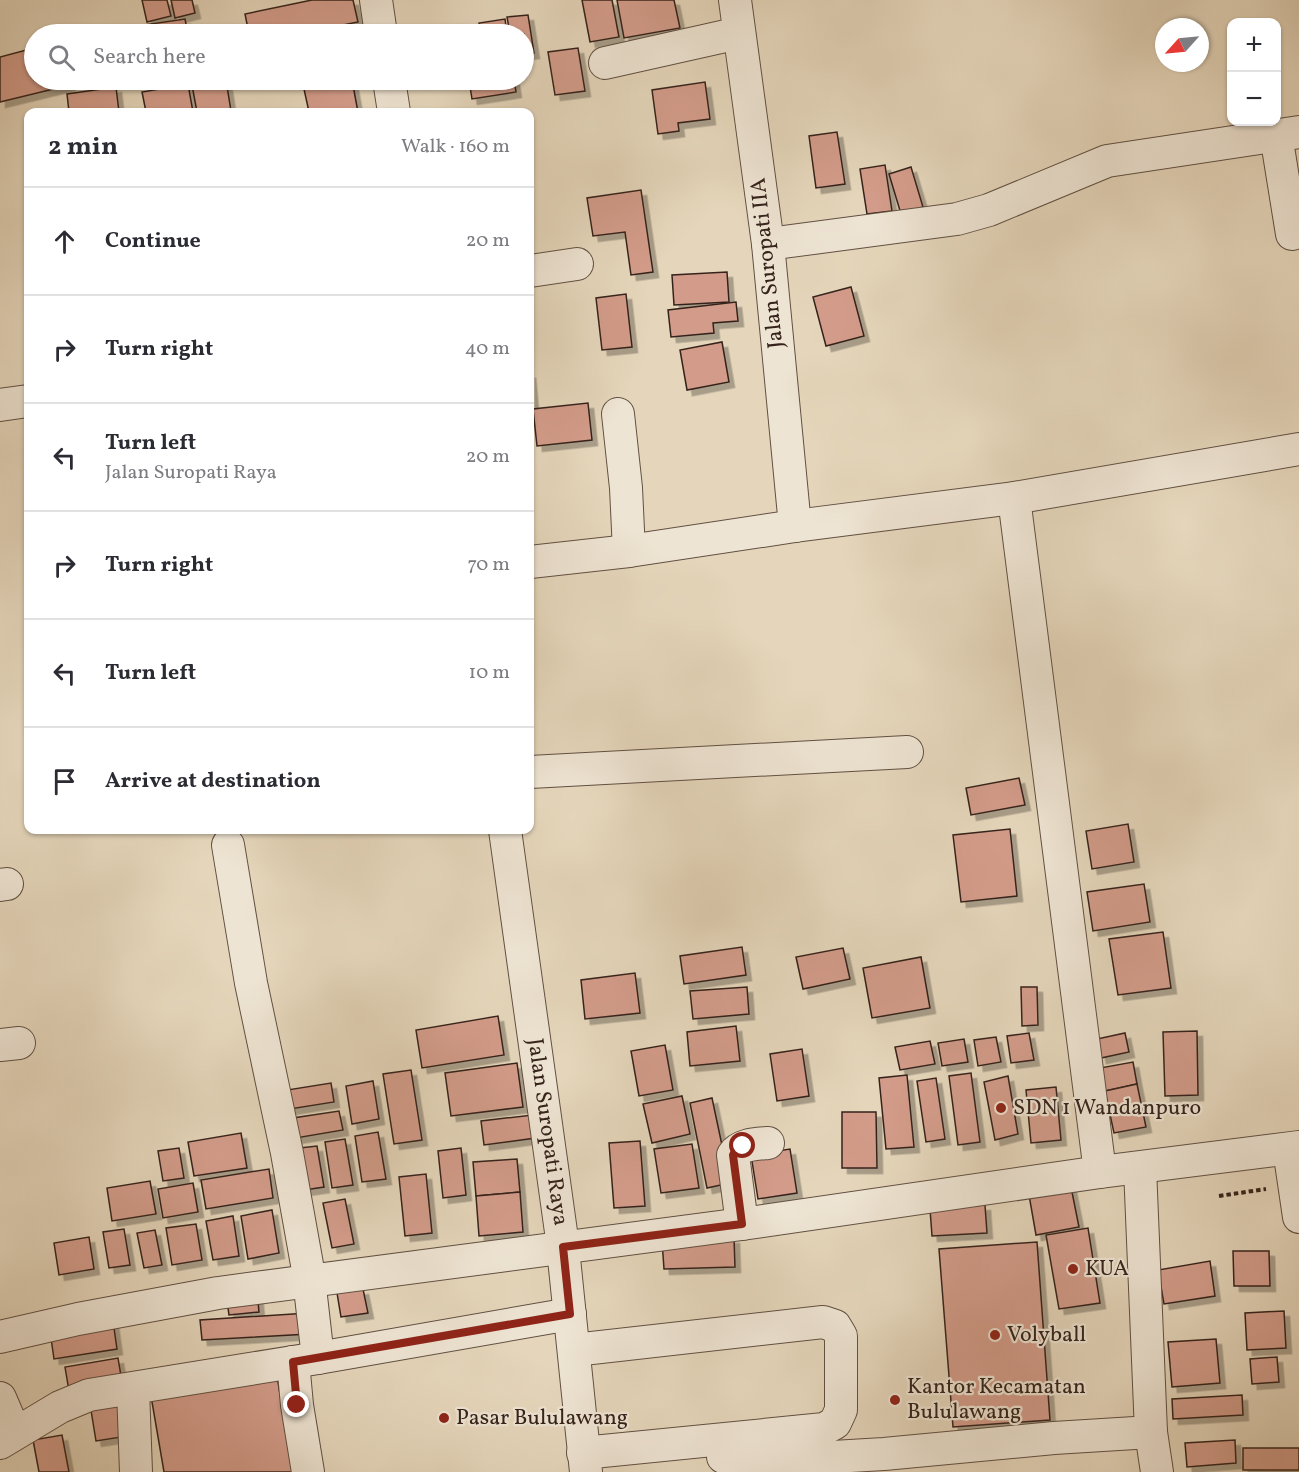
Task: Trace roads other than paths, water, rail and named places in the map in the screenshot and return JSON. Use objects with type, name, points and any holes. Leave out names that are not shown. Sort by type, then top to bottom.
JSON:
[{"type":"street","points":[[379,0],[380,24]]},
{"type":"street","name":"Jalan Suropati IIA","points":[[735,0],[768,244],[795,526]]},
{"type":"street","points":[[605,63],[739,33]]},
{"type":"street","points":[[391,90],[393,108]]},
{"type":"street","points":[[768,244],[957,219],[988,210],[1107,161],[1288,133],[1292,234]]},
{"type":"street","points":[[534,270],[577,264]]},
{"type":"street","points":[[0,405],[24,402]]},
{"type":"street","points":[[618,414],[626,488],[629,551]]},
{"type":"street","points":[[534,562],[629,551],[795,526],[1014,498],[1299,449]]},
{"type":"street","points":[[1014,498],[1100,1172]]},
{"type":"street","points":[[534,772],[907,752]]},
{"type":"street","name":"Jalan Suropati Raya","points":[[506,834],[563,1247],[584,1462]]},
{"type":"street","points":[[228,845],[251,982],[287,1153],[309,1279],[306,1360],[297,1405],[308,1472]]},
{"type":"street","points":[[742,1224],[733,1155],[736,1149],[743,1146],[768,1143]]},
{"type":"street","points":[[0,1337],[90,1316],[309,1279],[742,1224],[1100,1172],[1294,1148],[1294,1185],[1299,1217]]},
{"type":"street","points":[[1140,1168],[1151,1432],[1157,1472]]},
{"type":"street","points":[[0,1398],[7,1438],[60,1407],[89,1395],[570,1314]]},
{"type":"street","points":[[574,1350],[823,1322],[835,1326],[841,1336],[841,1410],[835,1423],[824,1429],[584,1462]]},
{"type":"street","points":[[133,1389],[136,1472]]},
{"type":"street","points":[[584,1462],[833,1457],[1151,1432]]},
{"type":"place","name":"SDN 1 Wandanpuro","points":[[1001,1108]]},
{"type":"place","name":"KUA","points":[[1073,1269]]},
{"type":"place","name":"Volyball","points":[[995,1335]]},
{"type":"place","name":"Kantor Kecamatan Bululawang","points":[[895,1400]]},
{"type":"place","name":"Pasar Bululawang","points":[[444,1418]]}]
